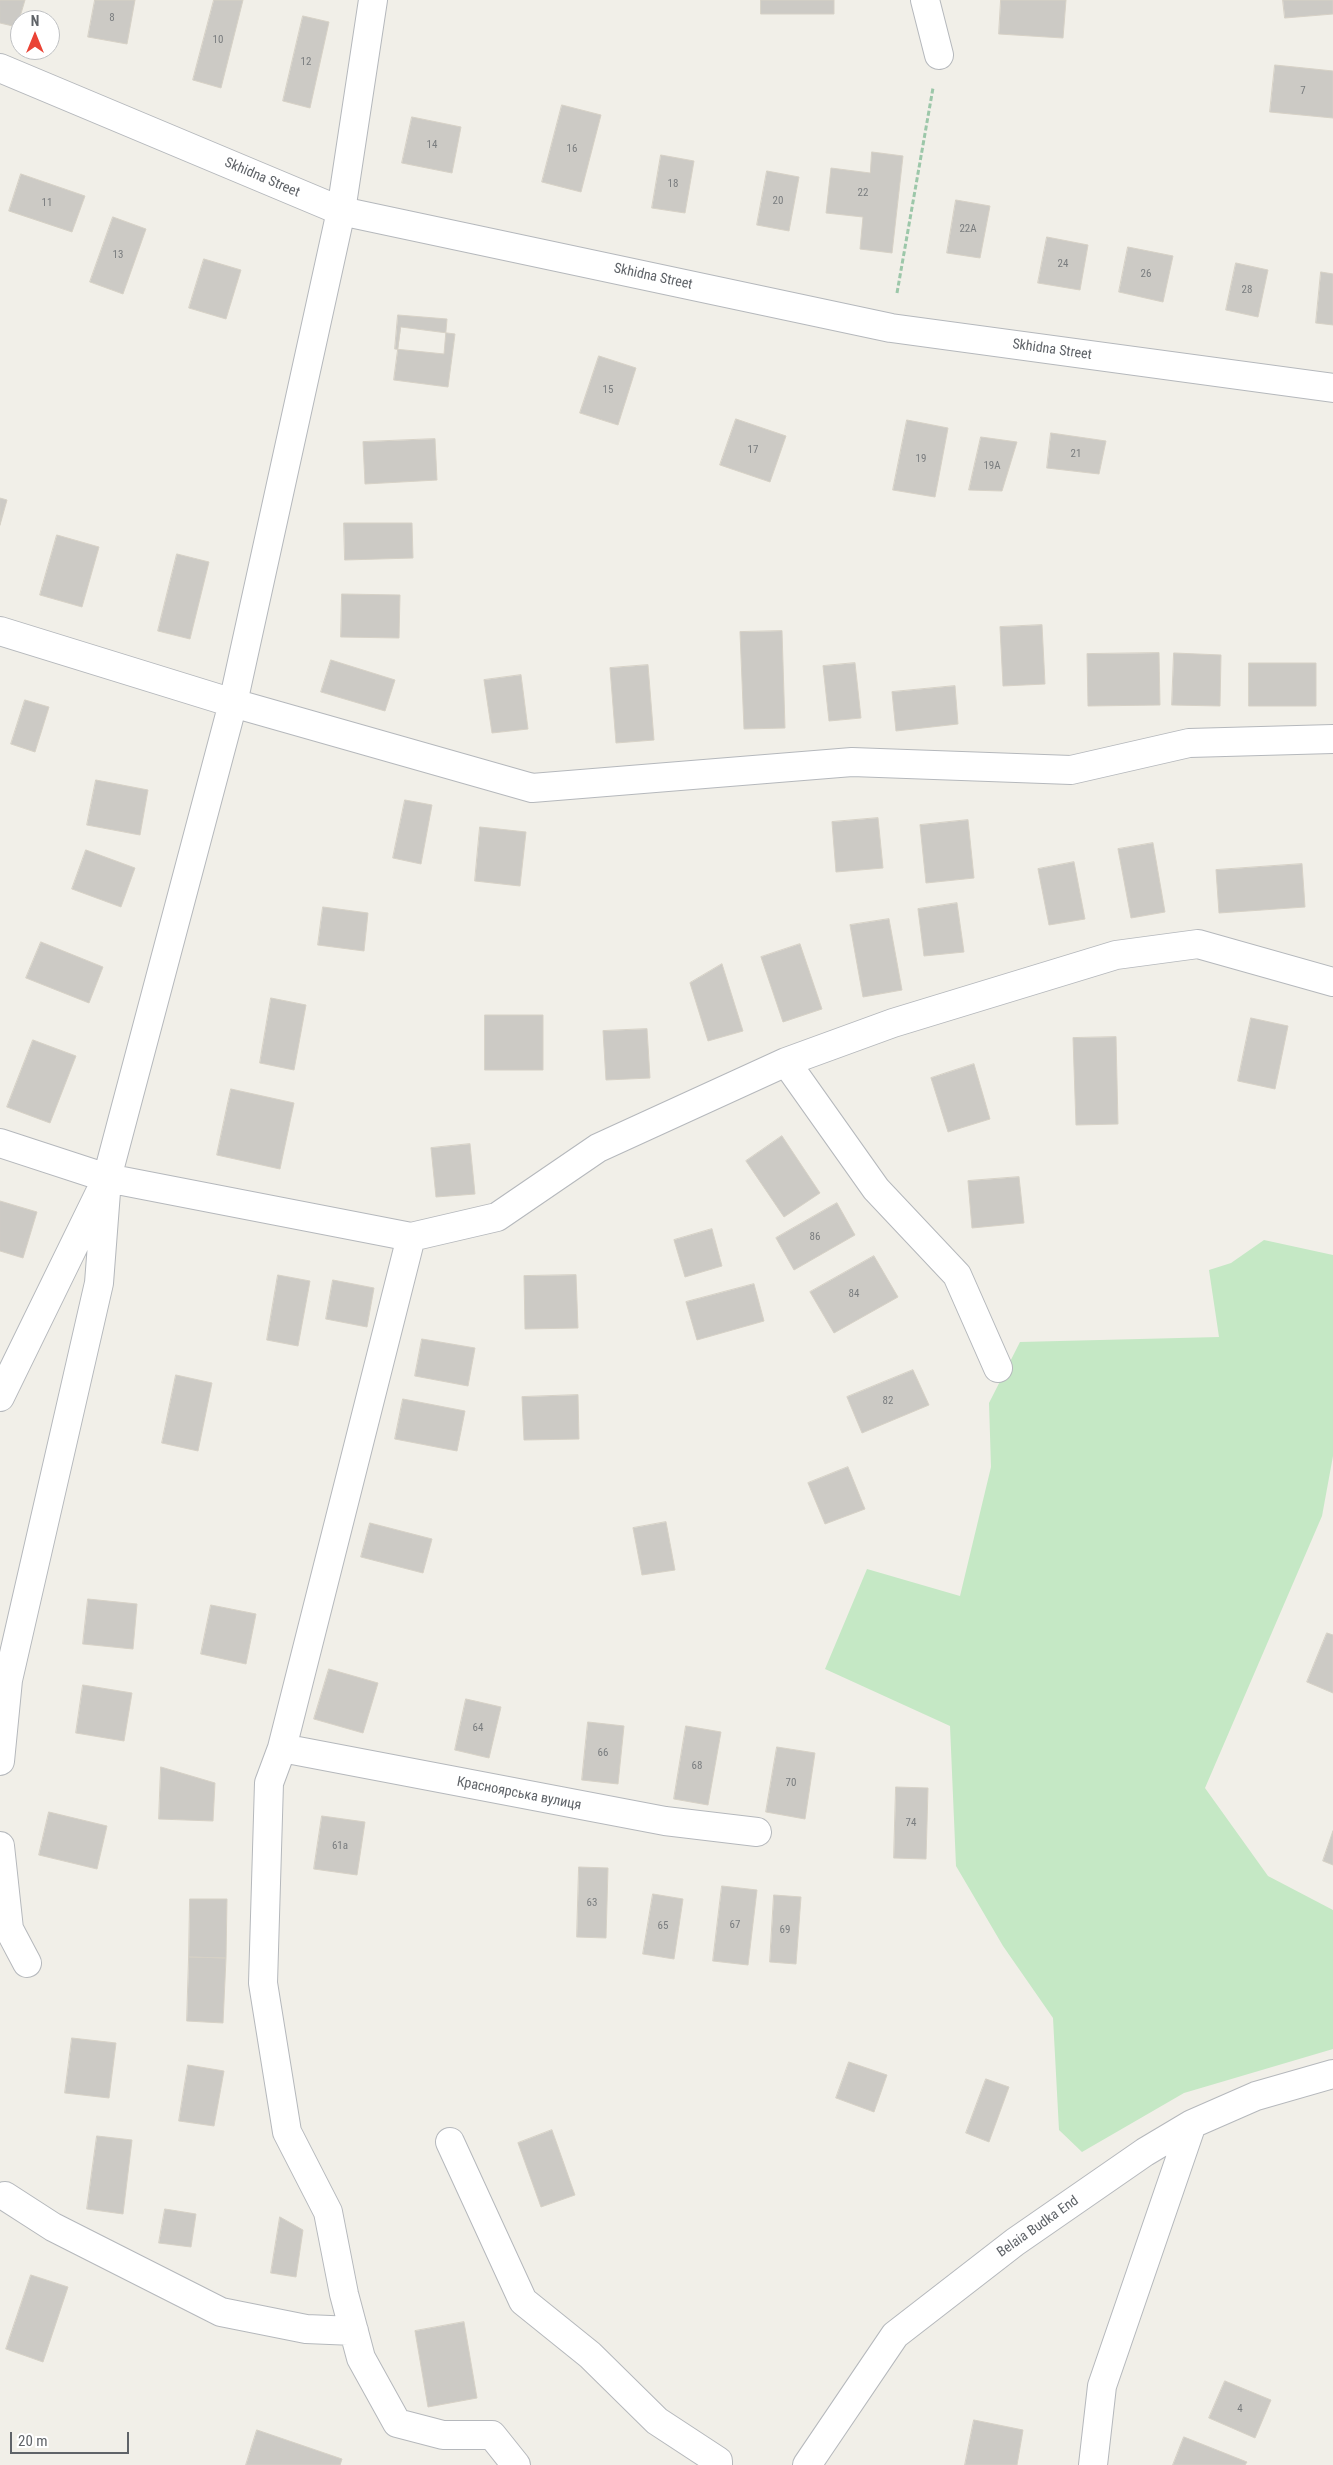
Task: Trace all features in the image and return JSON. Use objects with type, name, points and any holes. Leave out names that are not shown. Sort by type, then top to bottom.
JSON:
[{"type":"street","points":[[0,1761],[8,1680],[8,1644],[99,1283],[107,1178],[233,703],[341,211],[373,0]]},
{"type":"street","points":[[925,0],[939,55]]},
{"type":"street","name":"Skhidna Street","points":[[0,68],[341,211],[891,328],[1333,388]]},
{"type":"street","points":[[0,631],[233,703],[532,788],[852,762],[1071,770],[1188,743],[1333,739]]},
{"type":"street","points":[[0,1143],[107,1178],[411,1237],[497,1216],[598,1148],[786,1062],[893,1022],[1116,955],[1198,944],[1333,982]]},
{"type":"street","points":[[786,1062],[876,1189],[957,1276],[998,1368]]},
{"type":"street","points":[[0,1397],[107,1178]]},
{"type":"street","points":[[411,1237],[282,1748],[269,1783],[263,1983],[287,2132],[328,2212],[344,2294],[361,2358],[397,2423],[443,2435],[492,2435],[516,2465]]},
{"type":"street","name":"Красноярська вулиця","points":[[282,1748],[665,1821],[757,1832]]},
{"type":"street","points":[[0,1846],[9,1929],[27,1963]]},
{"type":"street","name":"Belaia Budka End","points":[[807,2465],[895,2335],[1016,2242],[1146,2152],[1192,2124],[1256,2096],[1333,2074]]},
{"type":"street","points":[[1093,2465],[1102,2386],[1192,2124]]},
{"type":"street","points":[[450,2142],[523,2301],[590,2355],[657,2421],[718,2461],[718,2465]]},
{"type":"street","points":[[5,2196],[53,2227],[221,2312],[306,2329],[354,2331]]},
{"type":"path","points":[[891,328],[939,55]]},
{"type":"green space","points":[[1264,1240],[1333,1255],[1333,1456],[1322,1516],[1205,1788],[1268,1876],[1333,1910],[1333,2049],[1184,2093],[1082,2152],[1059,2130],[1053,2018],[1003,1946],[956,1866],[950,1726],[825,1669],[867,1569],[960,1596],[991,1467],[989,1403],[1020,1342],[1219,1337],[1209,1270],[1231,1263]]},
{"type":"building","points":[[0,0],[25,0],[22,10],[10,10],[10,25],[0,23]]},
{"type":"building","points":[[95,0],[135,0],[127,44],[88,37]]},
{"type":"building","points":[[214,0],[243,0],[221,88],[193,80]]},
{"type":"building","points":[[761,0],[834,0],[834,14],[761,14]]},
{"type":"building","points":[[1001,0],[1066,0],[1063,38],[999,34]]},
{"type":"building","points":[[1283,0],[1333,0],[1333,14],[1285,18]]},
{"type":"building","points":[[303,16],[329,22],[310,108],[283,101]]},
{"type":"building","points":[[1275,65],[1333,71],[1333,118],[1270,112]]},
{"type":"building","points":[[562,105],[601,115],[581,192],[542,182]]},
{"type":"building","points":[[412,117],[461,127],[452,173],[402,163]]},
{"type":"building","points":[[872,152],[903,156],[892,253],[860,249],[863,217],[826,213],[831,168],[870,173]]},
{"type":"building","points":[[661,155],[694,161],[685,213],[652,208]]},
{"type":"building","points":[[767,171],[799,177],[789,231],[757,225]]},
{"type":"building","points":[[21,174],[85,196],[72,232],[9,211]]},
{"type":"building","points":[[956,200],[990,206],[980,258],[947,253]]},
{"type":"building","points":[[113,217],[146,229],[123,294],[90,282]]},
{"type":"building","points":[[1047,237],[1088,245],[1080,290],[1038,283]]},
{"type":"building","points":[[1128,247],[1173,256],[1163,302],[1119,292]]},
{"type":"building","points":[[204,259],[241,270],[226,319],[189,308]]},
{"type":"building","points":[[1236,263],[1268,270],[1258,317],[1226,310]]},
{"type":"building","points":[[1321,272],[1333,274],[1333,325],[1316,323]]},
{"type":"building","points":[[398,315],[447,319],[444,354],[395,349]]},
{"type":"building","points":[[401,327],[455,334],[448,387],[394,380]]},
{"type":"building","points":[[599,356],[636,368],[618,425],[580,413]]},
{"type":"building","points":[[736,419],[786,436],[770,482],[720,465]]},
{"type":"building","points":[[907,420],[948,428],[935,497],[893,490]]},
{"type":"building","points":[[1051,433],[1106,441],[1099,474],[1047,468]]},
{"type":"building","points":[[981,437],[1017,442],[1002,491],[969,490]]},
{"type":"building","points":[[435,439],[437,480],[365,484],[363,442]]},
{"type":"building","points":[[0,498],[7,500],[0,525]]},
{"type":"building","points":[[344,523],[412,523],[413,558],[345,560]]},
{"type":"building","points":[[57,535],[99,547],[82,607],[40,595]]},
{"type":"building","points":[[177,554],[209,562],[190,639],[158,631]]},
{"type":"building","points":[[342,594],[400,595],[399,638],[341,637]]},
{"type":"building","points":[[1042,625],[1045,684],[1003,686],[1000,627]]},
{"type":"building","points":[[782,631],[785,728],[744,729],[740,632]]},
{"type":"building","points":[[1159,653],[1160,705],[1088,706],[1087,654]]},
{"type":"building","points":[[1174,653],[1221,655],[1220,706],[1172,705]]},
{"type":"building","points":[[331,660],[395,680],[385,711],[321,692]]},
{"type":"building","points":[[855,663],[861,718],[829,721],[823,666]]},
{"type":"building","points":[[1249,663],[1316,663],[1316,706],[1249,706]]},
{"type":"building","points":[[648,665],[654,740],[616,743],[610,668]]},
{"type":"building","points":[[521,675],[528,729],[492,733],[484,680]]},
{"type":"building","points":[[955,686],[958,724],[896,731],[892,692]]},
{"type":"building","points":[[25,700],[49,707],[35,752],[11,744]]},
{"type":"building","points":[[96,780],[148,790],[140,835],[87,825]]},
{"type":"building","points":[[405,800],[432,805],[421,864],[393,858]]},
{"type":"building","points":[[878,818],[883,868],[836,872],[832,822]]},
{"type":"building","points":[[968,820],[974,878],[926,883],[920,825]]},
{"type":"building","points":[[480,827],[526,832],[520,886],[475,881]]},
{"type":"building","points":[[1153,843],[1165,912],[1131,918],[1118,849]]},
{"type":"building","points":[[86,850],[135,868],[121,907],[72,889]]},
{"type":"building","points":[[1074,862],[1085,919],[1049,925],[1038,869]]},
{"type":"building","points":[[1302,864],[1305,907],[1219,913],[1216,870]]},
{"type":"building","points":[[957,903],[964,952],[924,956],[918,909]]},
{"type":"building","points":[[323,907],[368,913],[364,951],[318,945]]},
{"type":"building","points":[[889,919],[902,990],[863,997],[850,925]]},
{"type":"building","points":[[41,942],[103,967],[89,1003],[26,978]]},
{"type":"building","points":[[800,944],[822,1009],[783,1022],[761,957]]},
{"type":"building","points":[[722,964],[743,1031],[708,1041],[690,983]]},
{"type":"building","points":[[271,998],[306,1005],[294,1070],[260,1063]]},
{"type":"building","points":[[485,1015],[543,1015],[543,1070],[485,1070]]},
{"type":"building","points":[[1251,1018],[1288,1026],[1275,1089],[1238,1081]]},
{"type":"building","points":[[647,1029],[650,1078],[606,1080],[603,1031]]},
{"type":"building","points":[[1116,1037],[1118,1124],[1076,1125],[1073,1038]]},
{"type":"building","points":[[33,1040],[76,1056],[50,1123],[7,1107]]},
{"type":"building","points":[[974,1064],[990,1119],[948,1132],[931,1078]]},
{"type":"building","points":[[231,1089],[294,1103],[280,1169],[217,1155]]},
{"type":"building","points":[[782,1136],[820,1193],[784,1217],[746,1161]]},
{"type":"building","points":[[470,1144],[475,1194],[436,1197],[431,1148]]},
{"type":"building","points":[[1019,1177],[1024,1223],[972,1228],[968,1181]]},
{"type":"building","points":[[0,1201],[37,1212],[23,1258],[0,1251]]},
{"type":"building","points":[[837,1203],[855,1235],[794,1270],[776,1238]]},
{"type":"building","points":[[712,1229],[722,1266],[685,1277],[674,1240]]},
{"type":"building","points":[[874,1256],[898,1297],[834,1333],[810,1292]]},
{"type":"building","points":[[278,1275],[310,1281],[298,1346],[267,1340]]},
{"type":"building","points":[[576,1275],[578,1328],[525,1329],[524,1276]]},
{"type":"building","points":[[333,1280],[374,1288],[367,1327],[326,1319]]},
{"type":"building","points":[[754,1284],[764,1321],[697,1340],[686,1302]]},
{"type":"building","points":[[422,1339],[475,1348],[468,1386],[415,1376]]},
{"type":"building","points":[[913,1370],[929,1405],[862,1433],[847,1397]]},
{"type":"building","points":[[176,1375],[212,1383],[198,1451],[162,1443]]},
{"type":"building","points":[[578,1395],[579,1439],[524,1440],[522,1397]]},
{"type":"building","points":[[403,1399],[465,1411],[457,1451],[395,1439]]},
{"type":"building","points":[[848,1467],[865,1509],[825,1524],[808,1483]]},
{"type":"building","points":[[666,1522],[675,1570],[642,1575],[633,1528]]},
{"type":"building","points":[[370,1523],[432,1539],[423,1573],[361,1557]]},
{"type":"building","points":[[88,1599],[137,1604],[133,1649],[83,1644]]},
{"type":"building","points":[[211,1605],[256,1614],[246,1664],[201,1654]]},
{"type":"building","points":[[1327,1633],[1333,1635],[1333,1693],[1307,1682]]},
{"type":"building","points":[[329,1669],[378,1683],[363,1733],[314,1719]]},
{"type":"building","points":[[83,1685],[132,1693],[124,1741],[76,1733]]},
{"type":"building","points":[[466,1699],[501,1707],[489,1758],[455,1750]]},
{"type":"building","points":[[588,1722],[624,1726],[618,1784],[582,1780]]},
{"type":"building","points":[[686,1726],[721,1732],[708,1805],[674,1799]]},
{"type":"building","points":[[777,1747],[815,1753],[805,1819],[766,1812]]},
{"type":"building","points":[[161,1767],[215,1783],[213,1821],[159,1819]]},
{"type":"building","points":[[896,1787],[928,1788],[926,1859],[894,1858]]},
{"type":"building","points":[[49,1812],[107,1826],[97,1869],[39,1855]]},
{"type":"building","points":[[322,1816],[365,1822],[357,1875],[314,1869]]},
{"type":"building","points":[[1333,1831],[1333,1865],[1323,1861]]},
{"type":"building","points":[[579,1867],[608,1868],[606,1938],[577,1937]]},
{"type":"building","points":[[722,1886],[757,1890],[748,1965],[713,1961]]},
{"type":"building","points":[[653,1894],[683,1899],[674,1959],[643,1954]]},
{"type":"building","points":[[774,1895],[801,1897],[796,1964],[770,1962]]},
{"type":"building","points":[[190,1899],[227,1899],[226,1958],[189,1957]]},
{"type":"building","points":[[189,1957],[226,1958],[223,2023],[187,2021]]},
{"type":"building","points":[[72,2038],[116,2043],[109,2098],[65,2093]]},
{"type":"building","points":[[849,2062],[887,2075],[874,2112],[836,2098]]},
{"type":"building","points":[[188,2065],[224,2071],[214,2126],[179,2121]]},
{"type":"building","points":[[986,2079],[1009,2087],[989,2142],[966,2133]]},
{"type":"building","points":[[552,2130],[575,2195],[541,2207],[518,2143]]},
{"type":"building","points":[[97,2136],[132,2140],[123,2214],[87,2209]]},
{"type":"building","points":[[165,2209],[196,2214],[191,2247],[159,2243]]},
{"type":"building","points":[[280,2217],[303,2230],[296,2277],[271,2273]]},
{"type":"building","points":[[31,2275],[68,2287],[43,2362],[6,2349]]},
{"type":"building","points":[[464,2322],[477,2398],[428,2407],[415,2331]]},
{"type":"building","points":[[1225,2381],[1271,2400],[1255,2438],[1209,2418]]},
{"type":"building","points":[[974,2420],[1023,2430],[1017,2465],[965,2465]]},
{"type":"building","points":[[257,2430],[342,2459],[340,2465],[246,2465]]},
{"type":"building","points":[[1184,2437],[1247,2462],[1245,2465],[1173,2465]]}]
